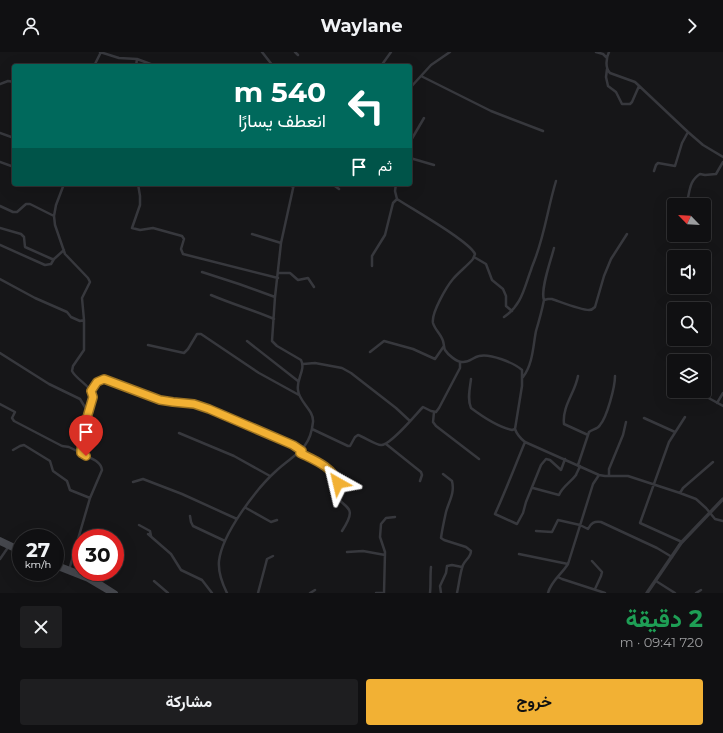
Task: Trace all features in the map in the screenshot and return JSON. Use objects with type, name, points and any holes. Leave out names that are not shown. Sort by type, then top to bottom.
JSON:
[{"type":"main road","points":[[0,540],[12,547]]},
{"type":"main road","points":[[0,543],[12,546]]},
{"type":"main road","points":[[64,568],[110,593]]},
{"type":"main road","points":[[64,570],[91,577],[116,593]]},
{"type":"street","points":[[95,64],[100,52],[119,58],[137,59],[151,64]]},
{"type":"street","points":[[262,52],[271,64]]},
{"type":"street","points":[[294,52],[298,55]]},
{"type":"street","points":[[382,64],[391,52]]},
{"type":"street","points":[[412,86],[431,66],[450,52]]},
{"type":"street","points":[[596,52],[603,54],[606,57]]},
{"type":"street","points":[[609,52],[606,57],[606,77],[608,86],[616,92],[622,104],[630,104],[632,102],[639,86]]},
{"type":"street","points":[[136,64],[137,59]]},
{"type":"street","points":[[607,67],[610,73],[635,82],[703,145],[723,157]]},
{"type":"street","points":[[421,76],[491,111],[542,131]]},
{"type":"street","points":[[0,84],[8,81],[12,82]]},
{"type":"street","points":[[412,139],[424,118]]},
{"type":"street","points":[[654,171],[658,163],[675,166],[678,162],[682,143],[688,132]]},
{"type":"street","points":[[0,133],[12,137]]},
{"type":"street","points":[[412,159],[434,165]]},
{"type":"street","points":[[0,162],[12,166]]},
{"type":"street","points":[[688,198],[694,178],[700,174],[716,174],[723,162]]},
{"type":"street","points":[[504,317],[512,311],[523,293],[535,259],[556,181]]},
{"type":"street","points":[[63,186],[56,205],[54,216],[55,225],[65,254],[89,280],[89,284],[82,298],[84,350],[72,371],[76,377],[91,391],[93,397],[88,413],[81,453]]},
{"type":"street","points":[[138,186],[140,205],[132,228],[140,230],[153,228],[182,236],[184,239],[181,249],[183,254],[278,278]]},
{"type":"street","points":[[294,186],[281,243],[272,341],[274,344],[297,357],[303,364]]},
{"type":"street","points":[[335,186],[339,189]]},
{"type":"street","points":[[396,186],[395,191],[397,199],[468,245],[475,254],[448,286],[433,319],[434,328],[442,337],[445,350],[448,354],[460,362],[465,362],[481,355],[517,366],[522,370],[515,429],[516,434],[525,442],[599,475],[628,476],[680,493],[701,503],[715,519],[723,522]]},
{"type":"street","points":[[372,266],[372,256],[385,235],[393,203],[397,199]]},
{"type":"street","points":[[0,206],[13,212],[17,212],[26,204],[30,204],[54,216]]},
{"type":"street","points":[[0,228],[22,234],[24,237],[25,247],[54,259]]},
{"type":"street","points":[[252,234],[281,243]]},
{"type":"street","points":[[544,300],[552,299],[590,310],[595,307],[604,276],[611,259],[627,234]]},
{"type":"street","points":[[0,244],[46,265],[51,264],[54,259],[64,250]]},
{"type":"street","points":[[522,377],[529,367],[544,300],[543,292],[554,248]]},
{"type":"street","points":[[474,257],[486,264],[492,280],[505,292],[506,306],[512,311]]},
{"type":"street","points":[[202,272],[275,297]]},
{"type":"street","points":[[278,272],[290,273],[298,280],[308,278],[314,287]]},
{"type":"street","points":[[0,279],[35,298],[67,312],[71,317],[84,320]]},
{"type":"street","points":[[211,295],[249,308],[274,319]]},
{"type":"street","points":[[148,345],[184,353],[187,351],[197,334],[201,334],[259,373],[299,395]]},
{"type":"street","points":[[247,341],[298,381]]},
{"type":"street","points":[[370,352],[384,341],[413,349],[435,359],[444,345]]},
{"type":"street","points":[[0,353],[49,384],[80,399],[88,413]]},
{"type":"street","points":[[460,362],[460,368],[439,408],[434,412],[432,422],[479,459]]},
{"type":"street","points":[[303,364],[315,363],[342,368],[351,373],[396,408],[410,421]]},
{"type":"street","points":[[227,593],[219,568],[220,557],[225,541],[238,519],[270,476],[301,452],[312,429],[312,416],[299,395],[298,388],[298,381],[303,364]]},
{"type":"street","points":[[578,376],[575,389],[567,403],[564,424],[588,435]]},
{"type":"street","points":[[532,488],[559,495],[562,488],[567,485],[576,475],[588,435],[592,430],[599,427],[613,394],[615,376]]},
{"type":"street","points":[[91,391],[97,382],[104,379],[160,400],[202,406],[293,445],[301,452],[330,470],[337,480],[338,485],[332,493],[347,506],[350,512],[348,521],[342,532]]},
{"type":"street","points":[[472,379],[469,391],[469,405],[471,408],[493,422],[512,430],[515,429]]},
{"type":"street","points":[[717,403],[723,393]]},
{"type":"street","points":[[710,398],[723,406]]},
{"type":"street","points":[[0,404],[15,412],[12,418],[14,421],[62,446],[69,447],[81,453],[96,461],[102,467],[90,498],[69,571]]},
{"type":"street","points":[[312,429],[348,446],[350,446],[357,435],[381,446],[394,438],[423,407],[434,412]]},
{"type":"street","points":[[682,543],[640,523],[670,442],[685,417]]},
{"type":"street","points":[[644,418],[675,432]]},
{"type":"street","points":[[609,476],[609,469],[623,435],[626,422]]},
{"type":"street","points":[[179,433],[234,456],[270,476]]},
{"type":"street","points":[[525,442],[509,480],[507,489],[495,514],[517,524],[523,513],[541,465],[546,459],[550,460],[561,470],[565,459]]},
{"type":"street","points":[[386,444],[421,472],[422,474],[420,481]]},
{"type":"street","points":[[13,450],[20,446],[24,446],[46,458],[51,462],[54,471],[67,481],[70,490],[90,498]]},
{"type":"street","points":[[680,493],[687,484],[713,462]]},
{"type":"street","points":[[443,474],[452,481],[453,490],[446,512],[441,538],[470,549],[471,555],[462,567],[457,593]]},
{"type":"street","points":[[548,593],[551,584],[568,564],[593,484],[599,475]]},
{"type":"street","points":[[133,482],[143,479],[182,494],[238,519]]},
{"type":"street","points":[[647,593],[682,543],[723,499]]},
{"type":"street","points":[[246,508],[269,521],[272,522],[277,520]]},
{"type":"street","points":[[190,516],[191,522],[194,526],[225,541]]},
{"type":"street","points":[[376,593],[383,593],[385,555],[380,537],[381,524],[386,518],[395,517]]},
{"type":"street","points":[[536,531],[552,532],[558,520],[588,528],[590,524],[596,521],[657,548],[672,557]]},
{"type":"street","points":[[139,525],[150,530],[151,537]]},
{"type":"street","points":[[148,534],[171,554],[181,570],[202,580],[212,593]]},
{"type":"street","points":[[0,559],[9,545]]},
{"type":"street","points":[[347,552],[364,551],[385,555]]},
{"type":"street","points":[[519,554],[568,564]]},
{"type":"street","points":[[258,593],[267,559],[273,556]]},
{"type":"street","points":[[592,561],[602,572],[602,576],[595,589]]},
{"type":"street","points":[[441,593],[440,586],[446,573],[447,566],[452,565],[462,567]]},
{"type":"street","points":[[430,593],[431,567]]},
{"type":"street","points":[[558,577],[605,593]]},
{"type":"street","points":[[154,581],[168,593]]},
{"type":"street","points":[[656,581],[675,593]]},
{"type":"street","points":[[310,593],[315,590]]},
{"type":"street","points":[[696,593],[701,590]]},
{"type":"route","points":[[86,456],[81,453],[81,450],[86,421],[93,397],[91,391],[97,382],[104,379],[160,400],[194,404],[209,409],[298,447],[302,451],[300,453],[330,470],[338,483]]}]
